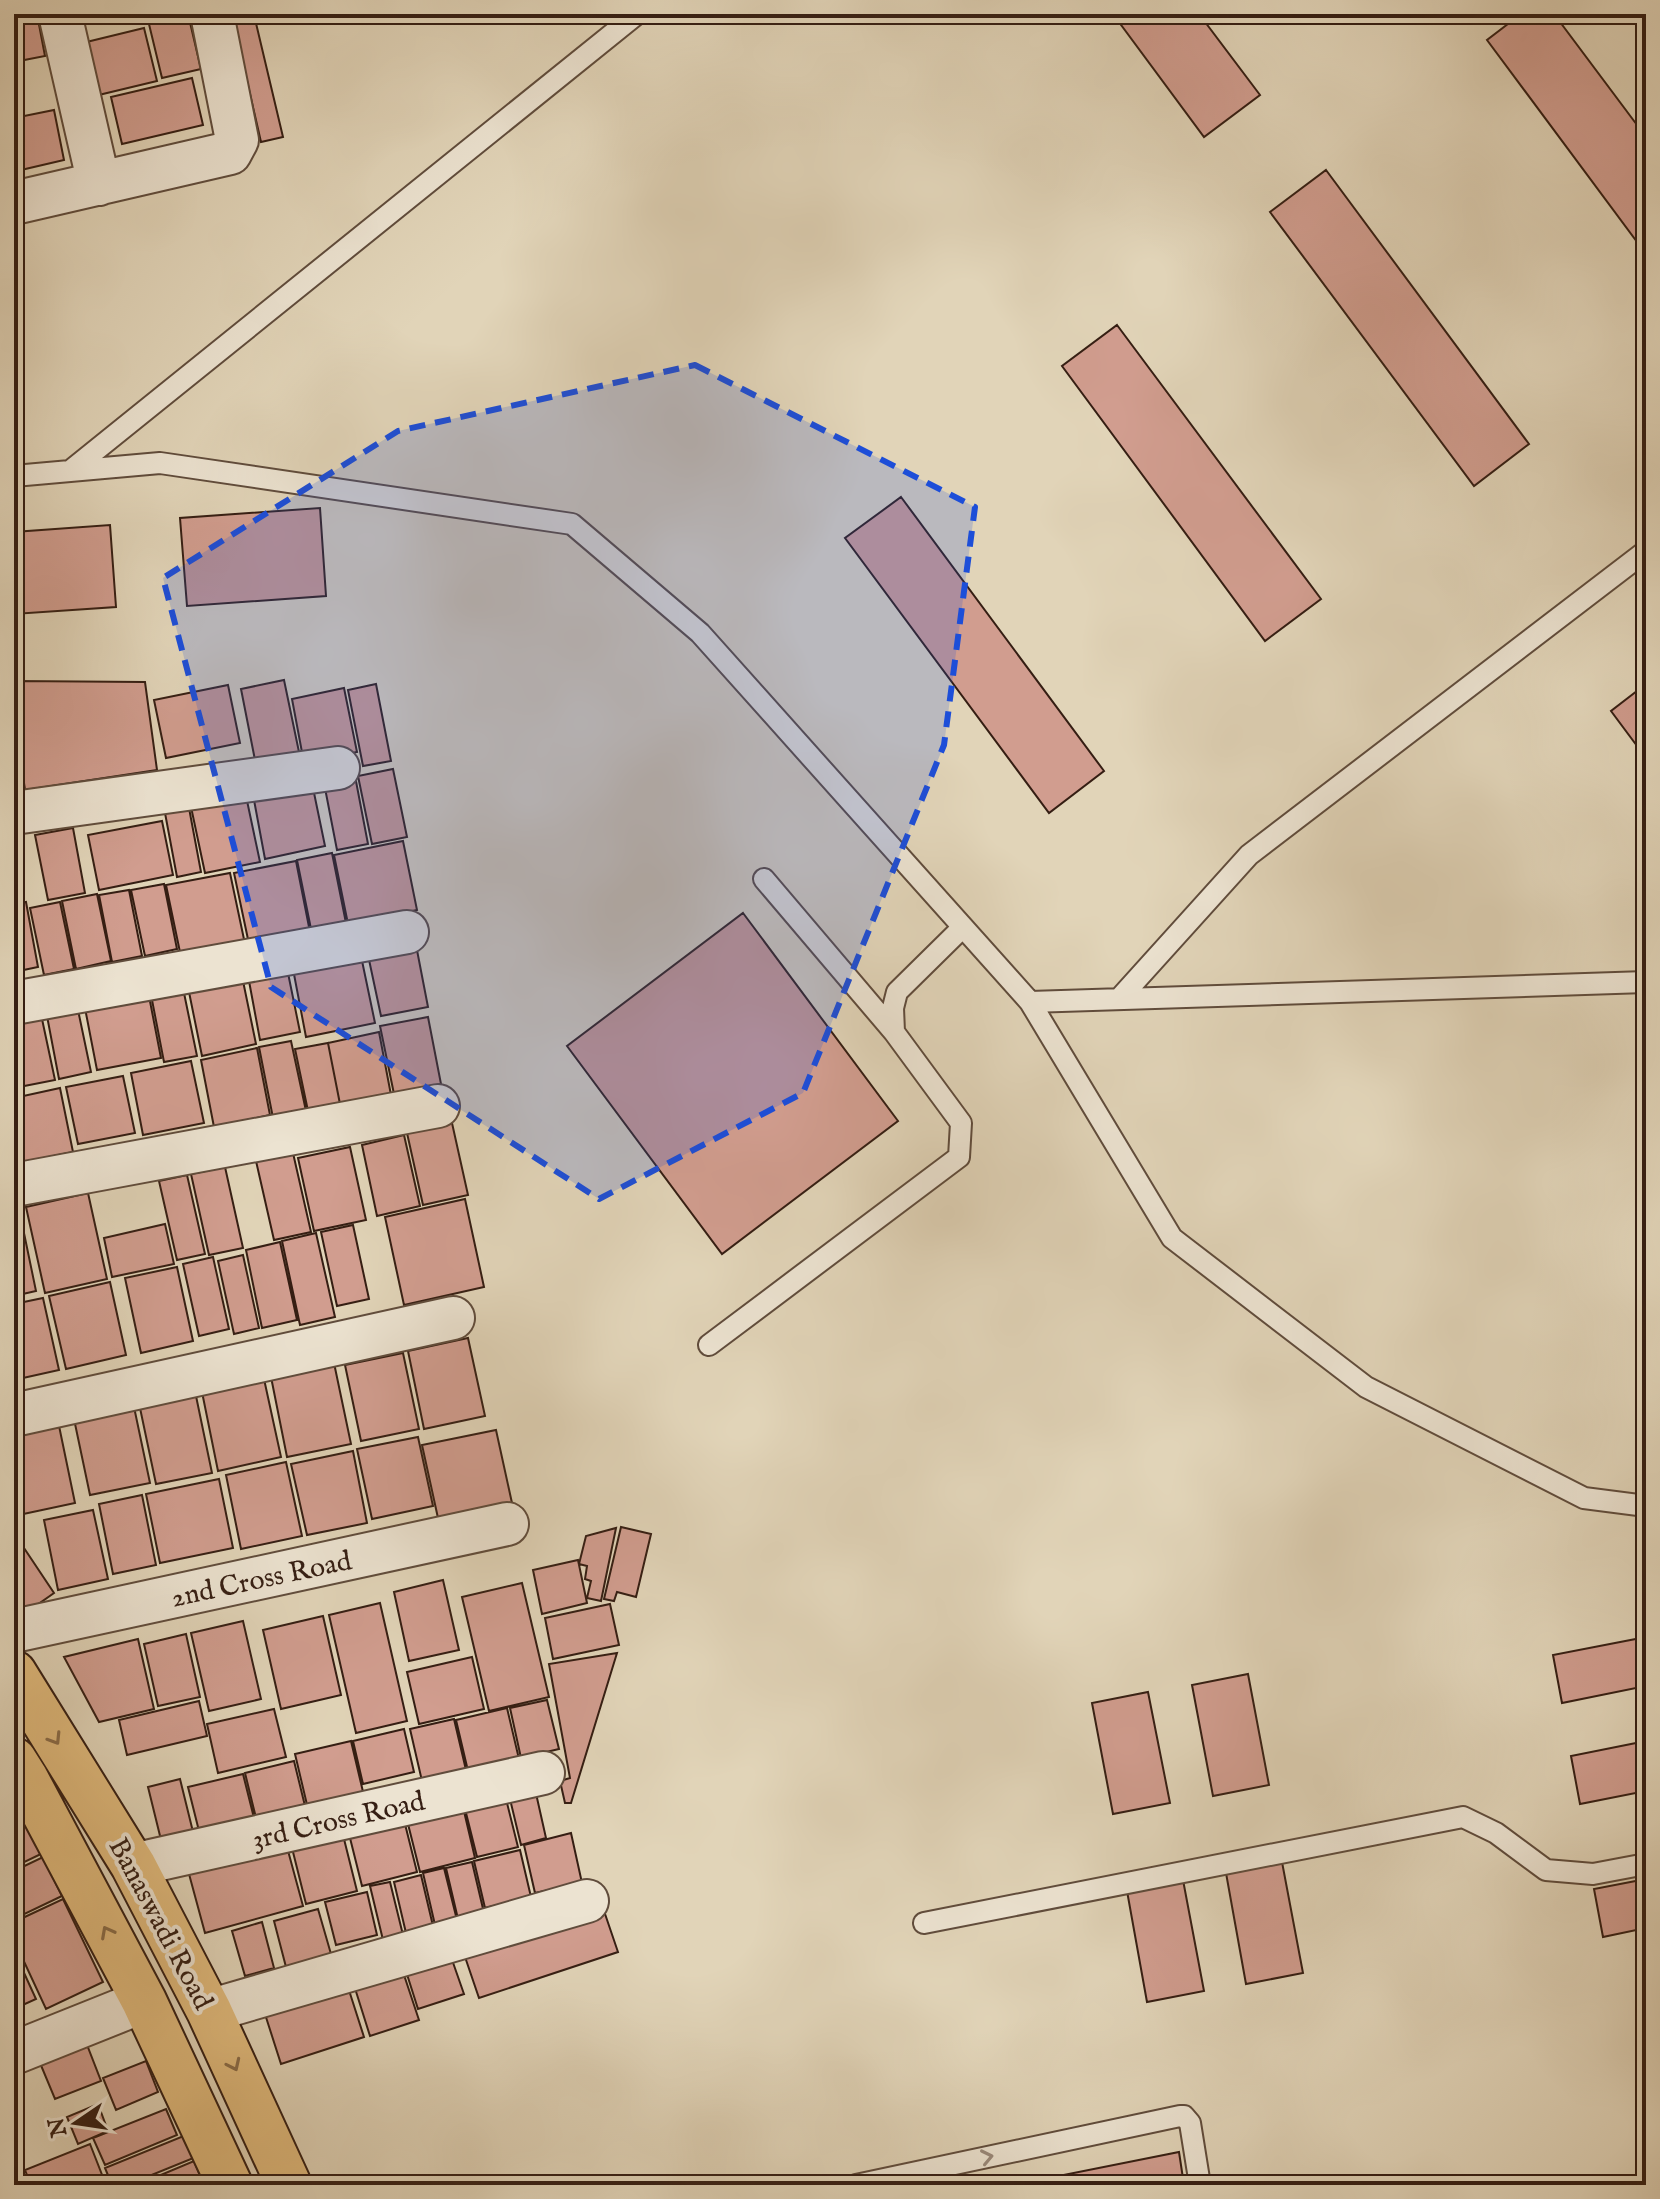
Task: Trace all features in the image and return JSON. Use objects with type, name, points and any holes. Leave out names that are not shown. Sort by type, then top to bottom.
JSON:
[{"type":"main road","name":"Banaswadi Road","points":[[14,1673],[133,1865],[209,2011],[289,2185]]},
{"type":"main road","name":"Banaswadi Road","points":[[18,1774],[144,2001],[230,2185]]},
{"type":"street","points":[[60,14],[99,184]]},
{"type":"street","points":[[14,203],[224,155],[234,149],[237,140],[212,14]]},
{"type":"street","points":[[14,813],[338,768]]},
{"type":"street","points":[[14,1003],[407,932]]},
{"type":"street","points":[[14,1185],[438,1106]]},
{"type":"street","points":[[14,1415],[453,1318]]},
{"type":"street","name":"2nd Cross Road","points":[[14,1631],[507,1524]]},
{"type":"street","name":"3rd Cross Road","points":[[133,1865],[543,1773]]},
{"type":"street","points":[[209,2011],[587,1901]]},
{"type":"street","points":[[14,2053],[144,2001]]},
{"type":"lane","points":[[70,471],[637,14]]},
{"type":"lane","points":[[14,476],[160,463],[572,524],[700,633],[1030,1002],[1172,1238],[1366,1387],[1584,1498],[1646,1506]]},
{"type":"lane","points":[[1119,999],[1249,855],[1646,551]]},
{"type":"lane","points":[[709,1345],[959,1157],[961,1123],[894,1032],[764,879]]},
{"type":"lane","points":[[894,1032],[893,1008],[897,992],[963,927]]},
{"type":"lane","points":[[1030,1002],[1646,982]]},
{"type":"lane","points":[[924,1923],[1463,1817],[1496,1833],[1546,1870],[1593,1874],[1646,1864]]},
{"type":"lane","points":[[856,2185],[1180,2116],[1190,2123],[1200,2185]]},
{"type":"highlighted area","points":[[695,365],[975,507],[944,745],[803,1093],[599,1199],[271,987],[163,578],[398,431]]},
{"type":"building","points":[[37,14],[45,56],[14,62],[14,15]]},
{"type":"building","points":[[188,14],[201,69],[162,78],[148,20]]},
{"type":"building","points":[[1113,14],[1199,14],[1260,95],[1204,137]]},
{"type":"building","points":[[1521,14],[1554,14],[1646,137],[1646,254],[1487,40]]},
{"type":"building","points":[[255,19],[283,137],[261,142],[234,24]]},
{"type":"building","points":[[144,28],[157,81],[82,99],[70,46]]},
{"type":"building","points":[[192,78],[203,125],[122,144],[111,97]]},
{"type":"building","points":[[54,110],[64,160],[21,170],[14,137],[14,118]]},
{"type":"building","points":[[1326,170],[1529,444],[1474,486],[1270,212]]},
{"type":"building","points":[[1117,325],[1321,599],[1265,641],[1062,366]]},
{"type":"building","points":[[901,497],[1104,771],[1049,813],[845,538]]},
{"type":"building","points":[[320,508],[326,596],[187,606],[180,518]]},
{"type":"building","points":[[110,525],[116,607],[14,614],[14,532]]},
{"type":"building","points":[[284,680],[299,752],[255,760],[241,689]]},
{"type":"building","points":[[14,681],[145,682],[157,770],[25,790],[14,714]]},
{"type":"building","points":[[376,684],[391,761],[363,766],[348,690]]},
{"type":"building","points":[[1646,684],[1646,758],[1611,711]]},
{"type":"building","points":[[228,685],[240,743],[166,758],[154,700]]},
{"type":"building","points":[[344,688],[357,752],[304,763],[292,699]]},
{"type":"building","points":[[393,769],[407,837],[372,844],[358,776]]},
{"type":"building","points":[[355,776],[368,844],[337,850],[324,783]]},
{"type":"building","points":[[313,788],[325,846],[265,859],[254,800]]},
{"type":"building","points":[[246,796],[260,862],[205,873],[191,807]]},
{"type":"building","points":[[189,808],[201,872],[177,877],[165,813]]},
{"type":"building","points":[[162,821],[173,875],[99,890],[88,835]]},
{"type":"building","points":[[73,828],[85,893],[48,900],[35,835]]},
{"type":"building","points":[[403,841],[417,910],[348,924],[334,855]]},
{"type":"building","points":[[332,853],[347,928],[312,934],[297,860]]},
{"type":"building","points":[[296,861],[310,932],[249,944],[234,873]]},
{"type":"building","points":[[230,873],[245,944],[181,957],[166,885]]},
{"type":"building","points":[[164,884],[177,949],[145,956],[131,890]]},
{"type":"building","points":[[129,890],[142,956],[112,962],[99,895]]},
{"type":"building","points":[[97,894],[111,961],[76,969],[62,901]]},
{"type":"building","points":[[26,902],[38,967],[14,972],[14,904]]},
{"type":"building","points":[[60,902],[74,969],[44,975],[30,908]]},
{"type":"building","points":[[743,913],[898,1121],[722,1254],[567,1046]]},
{"type":"building","points":[[416,945],[428,1007],[381,1016],[368,955]]},
{"type":"building","points":[[361,956],[375,1023],[306,1037],[293,969]]},
{"type":"building","points":[[288,973],[300,1032],[260,1040],[249,981]]},
{"type":"building","points":[[243,981],[256,1044],[202,1056],[189,992]]},
{"type":"building","points":[[148,991],[161,1058],[97,1070],[84,1003]]},
{"type":"building","points":[[184,993],[197,1056],[164,1062],[152,1000]]},
{"type":"building","points":[[78,1010],[91,1072],[59,1079],[47,1016]]},
{"type":"building","points":[[428,1017],[441,1084],[394,1094],[380,1026]]},
{"type":"building","points":[[42,1019],[55,1080],[14,1088],[14,1025]]},
{"type":"building","points":[[379,1032],[391,1095],[340,1104],[328,1043]]},
{"type":"building","points":[[291,1041],[306,1111],[273,1118],[259,1047]]},
{"type":"building","points":[[328,1043],[340,1104],[308,1111],[295,1049]]},
{"type":"building","points":[[257,1048],[270,1115],[214,1127],[201,1060]]},
{"type":"building","points":[[191,1061],[204,1123],[143,1135],[131,1073]]},
{"type":"building","points":[[123,1076],[135,1133],[78,1144],[66,1087]]},
{"type":"building","points":[[60,1088],[73,1152],[14,1164],[14,1098]]},
{"type":"building","points":[[452,1123],[468,1195],[423,1205],[407,1133]]},
{"type":"building","points":[[404,1135],[420,1206],[377,1216],[362,1145]]},
{"type":"building","points":[[350,1147],[366,1220],[314,1231],[298,1158]]},
{"type":"building","points":[[293,1153],[311,1232],[274,1240],[256,1161]]},
{"type":"building","points":[[225,1167],[243,1248],[209,1255],[191,1174]]},
{"type":"building","points":[[187,1175],[205,1254],[177,1260],[159,1181]]},
{"type":"building","points":[[88,1193],[107,1279],[45,1293],[26,1207]]},
{"type":"building","points":[[465,1199],[484,1287],[404,1305],[385,1217]]},
{"type":"building","points":[[19,1209],[36,1291],[14,1296],[14,1210]]},
{"type":"building","points":[[165,1224],[174,1264],[112,1277],[104,1238]]},
{"type":"building","points":[[353,1225],[369,1299],[337,1306],[321,1232]]},
{"type":"building","points":[[316,1233],[335,1317],[300,1325],[282,1241]]},
{"type":"building","points":[[280,1242],[297,1320],[262,1328],[246,1250]]},
{"type":"building","points":[[243,1255],[259,1328],[234,1334],[218,1261]]},
{"type":"building","points":[[213,1257],[229,1329],[199,1336],[183,1264]]},
{"type":"building","points":[[177,1267],[193,1341],[141,1353],[125,1278]]},
{"type":"building","points":[[110,1282],[126,1355],[66,1369],[49,1296]]},
{"type":"building","points":[[43,1298],[59,1370],[14,1380],[14,1304]]},
{"type":"building","points":[[468,1338],[485,1416],[424,1429],[408,1351]]},
{"type":"building","points":[[403,1353],[419,1429],[361,1441],[345,1365]]},
{"type":"building","points":[[334,1363],[351,1444],[287,1457],[271,1377]]},
{"type":"building","points":[[264,1379],[281,1457],[218,1471],[202,1392]]},
{"type":"building","points":[[196,1396],[212,1473],[156,1484],[140,1408]]},
{"type":"building","points":[[134,1407],[150,1483],[90,1495],[74,1419]]},
{"type":"building","points":[[58,1421],[75,1503],[14,1516],[14,1430]]},
{"type":"building","points":[[496,1430],[512,1503],[438,1518],[422,1445]]},
{"type":"building","points":[[418,1437],[433,1506],[372,1519],[357,1449]]},
{"type":"building","points":[[353,1451],[367,1523],[307,1535],[291,1464]]},
{"type":"building","points":[[286,1462],[302,1536],[241,1549],[226,1475]]},
{"type":"building","points":[[219,1479],[233,1548],[160,1563],[146,1494]]},
{"type":"building","points":[[142,1495],[156,1565],[113,1574],[99,1504]]},
{"type":"building","points":[[93,1510],[108,1579],[58,1590],[44,1520]]},
{"type":"building","points":[[621,1527],[651,1534],[636,1597],[617,1592],[614,1601],[604,1599]]},
{"type":"building","points":[[616,1528],[601,1601],[587,1598],[591,1581],[585,1579],[587,1566],[579,1564],[586,1536]]},
{"type":"building","points":[[16,1536],[54,1593],[24,1614],[14,1600]]},
{"type":"building","points":[[578,1560],[587,1603],[542,1614],[533,1570]]},
{"type":"building","points":[[443,1580],[459,1650],[409,1661],[394,1592]]},
{"type":"building","points":[[522,1583],[549,1697],[489,1711],[462,1597]]},
{"type":"building","points":[[380,1603],[407,1721],[356,1733],[329,1615]]},
{"type":"building","points":[[610,1604],[619,1645],[553,1659],[545,1618]]},
{"type":"building","points":[[323,1616],[341,1695],[281,1709],[263,1630]]},
{"type":"building","points":[[243,1621],[261,1699],[209,1711],[191,1633]]},
{"type":"building","points":[[186,1634],[200,1697],[158,1706],[144,1644]]},
{"type":"building","points":[[1646,1637],[1646,1686],[1562,1703],[1553,1655]]},
{"type":"building","points":[[138,1639],[154,1709],[99,1722],[64,1657]]},
{"type":"building","points":[[617,1653],[571,1803],[565,1803],[560,1781],[570,1778],[549,1664]]},
{"type":"building","points":[[472,1657],[484,1709],[419,1724],[407,1672]]},
{"type":"building","points":[[1248,1674],[1269,1785],[1213,1796],[1192,1685]]},
{"type":"building","points":[[1148,1692],[1170,1803],[1113,1814],[1092,1703]]},
{"type":"building","points":[[547,1700],[559,1749],[521,1758],[510,1708]]},
{"type":"building","points":[[199,1701],[207,1736],[127,1755],[119,1720]]},
{"type":"building","points":[[507,1708],[519,1759],[468,1771],[456,1720]]},
{"type":"building","points":[[274,1709],[286,1757],[218,1773],[207,1724]]},
{"type":"building","points":[[454,1719],[466,1770],[422,1781],[410,1729]]},
{"type":"building","points":[[404,1729],[414,1772],[363,1784],[353,1741]]},
{"type":"building","points":[[351,1741],[364,1796],[308,1809],[295,1754]]},
{"type":"building","points":[[1646,1741],[1646,1791],[1580,1804],[1571,1756]]},
{"type":"building","points":[[294,1761],[306,1810],[257,1822],[245,1773]]},
{"type":"building","points":[[243,1774],[254,1818],[199,1831],[188,1787]]},
{"type":"building","points":[[180,1779],[195,1840],[163,1848],[148,1787]]},
{"type":"building","points":[[535,1789],[546,1838],[521,1845],[509,1795]]},
{"type":"building","points":[[506,1799],[518,1847],[477,1857],[465,1809]]},
{"type":"building","points":[[463,1807],[475,1858],[420,1872],[407,1820]]},
{"type":"building","points":[[19,1808],[41,1854],[14,1867],[14,1810]]},
{"type":"building","points":[[404,1820],[417,1872],[362,1886],[349,1834]]},
{"type":"building","points":[[571,1833],[582,1883],[535,1893],[524,1845]]},
{"type":"building","points":[[343,1835],[357,1891],[306,1904],[292,1848]]},
{"type":"building","points":[[287,1847],[303,1906],[205,1933],[189,1874]]},
{"type":"building","points":[[520,1850],[531,1897],[485,1908],[474,1861]]},
{"type":"building","points":[[43,1857],[62,1896],[14,1919],[14,1871]]},
{"type":"building","points":[[472,1862],[484,1913],[458,1919],[446,1868]]},
{"type":"building","points":[[1282,1862],[1303,1973],[1246,1984],[1226,1873]]},
{"type":"building","points":[[444,1868],[457,1920],[435,1925],[423,1873]]},
{"type":"building","points":[[421,1875],[433,1926],[406,1933],[394,1882]]},
{"type":"building","points":[[1646,1879],[1646,1928],[1603,1937],[1594,1889]]},
{"type":"building","points":[[1183,1880],[1204,1991],[1147,2002],[1127,1891]]},
{"type":"building","points":[[390,1882],[403,1935],[383,1940],[370,1886]]},
{"type":"building","points":[[367,1892],[377,1935],[336,1945],[325,1902]]},
{"type":"building","points":[[63,1899],[103,1982],[46,2009],[14,1940],[14,1922]]},
{"type":"building","points":[[603,1908],[618,1952],[479,1998],[464,1954]]},
{"type":"building","points":[[318,1909],[331,1954],[286,1967],[274,1921]]},
{"type":"building","points":[[262,1922],[274,1968],[245,1976],[232,1931]]},
{"type":"building","points":[[14,1951],[36,1999],[14,2009]]},
{"type":"building","points":[[450,1954],[464,1994],[418,2009],[405,1968]]},
{"type":"building","points":[[401,1966],[419,2020],[370,2036],[353,1982]]},
{"type":"building","points":[[347,1984],[364,2037],[281,2064],[264,2011]]},
{"type":"building","points":[[82,2032],[101,2081],[55,2099],[35,2051]]},
{"type":"building","points":[[146,2061],[158,2092],[116,2110],[103,2078]]},
{"type":"building","points":[[98,2104],[108,2131],[78,2144],[67,2117]]},
{"type":"building","points":[[166,2109],[177,2135],[105,2165],[93,2138]]},
{"type":"building","points":[[186,2135],[196,2157],[127,2185],[112,2185],[105,2168]]},
{"type":"building","points":[[90,2144],[106,2185],[31,2185],[25,2170]]},
{"type":"building","points":[[1179,2152],[1184,2185],[1013,2185]]},
{"type":"building","points":[[194,2161],[204,2185],[137,2185]]}]
